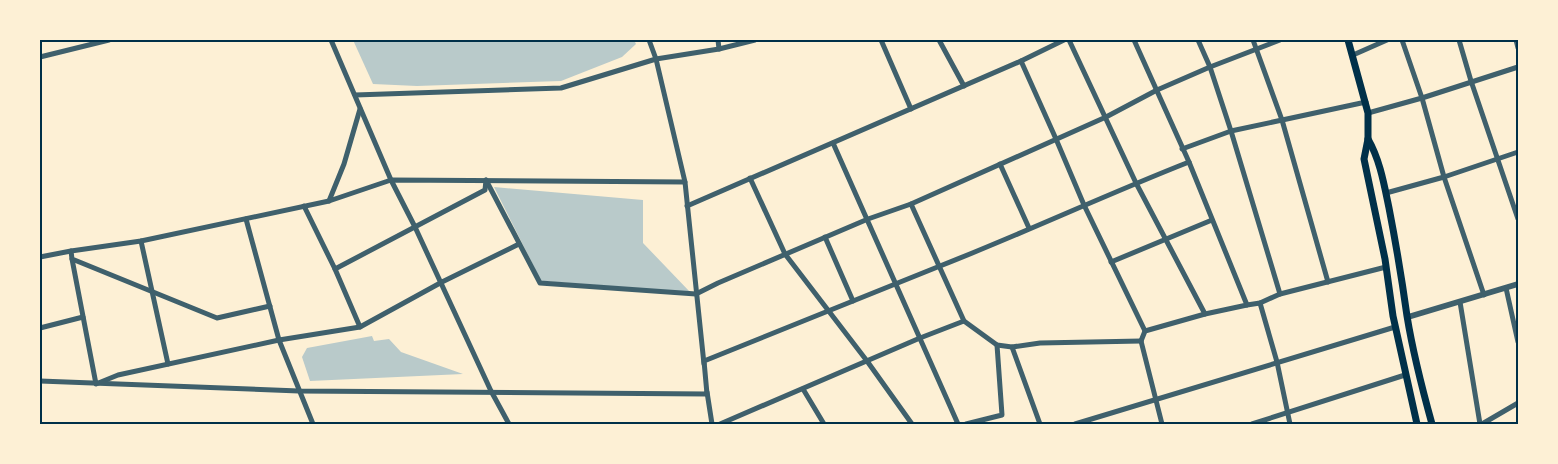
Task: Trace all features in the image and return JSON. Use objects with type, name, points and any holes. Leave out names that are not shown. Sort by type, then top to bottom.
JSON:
[{"type":"main road","points":[[1348,40],[1368,113],[1368,139],[1364,159],[1386,267],[1395,327],[1417,424]]},
{"type":"main road","points":[[1368,139],[1377,154],[1386,193],[1400,260],[1418,370],[1432,424]]},
{"type":"street","points":[[40,57],[109,40]]},
{"type":"street","points":[[331,40],[391,180],[416,227],[491,391],[509,424]]},
{"type":"street","points":[[649,40],[656,59],[685,182],[707,394],[712,424]]},
{"type":"street","points":[[718,40],[719,49]]},
{"type":"street","points":[[354,95],[560,88],[656,59],[719,49],[755,40]]},
{"type":"street","points":[[881,40],[911,109]]},
{"type":"street","points":[[938,40],[964,86]]},
{"type":"street","points":[[687,206],[1021,61],[1064,40]]},
{"type":"street","points":[[1069,40],[1136,183],[1205,314]]},
{"type":"street","points":[[1134,40],[1189,162],[1247,305]]},
{"type":"street","points":[[1198,40],[1210,67],[1231,131],[1280,294]]},
{"type":"street","points":[[1253,40],[1258,49],[1282,120],[1328,282]]},
{"type":"street","points":[[486,180],[540,283],[696,294],[868,219],[911,204],[1106,117],[1157,90],[1280,40]]},
{"type":"street","points":[[1353,55],[1387,40]]},
{"type":"street","points":[[1402,40],[1422,98],[1444,177],[1484,295]]},
{"type":"street","points":[[1459,40],[1518,219]]},
{"type":"street","points":[[1516,40],[1518,48]]},
{"type":"street","points":[[1021,61],[1084,205],[1144,331],[1141,341],[1162,424]]},
{"type":"street","points":[[1368,113],[1518,67]]},
{"type":"street","points":[[1182,149],[1231,131],[1366,102]]},
{"type":"street","points":[[329,201],[344,164],[360,109]]},
{"type":"street","points":[[833,143],[958,424]]},
{"type":"street","points":[[1386,193],[1444,177],[1518,152]]},
{"type":"street","points":[[707,394],[704,361],[828,312],[1189,162]]},
{"type":"street","points":[[1000,164],[1029,228]]},
{"type":"street","points":[[750,178],[785,254],[867,361],[912,424]]},
{"type":"street","points":[[40,258],[71,251],[141,241],[329,201],[391,180],[685,182]]},
{"type":"street","points":[[335,269],[485,190],[486,180]]},
{"type":"street","points":[[911,204],[964,321],[997,345],[1012,347],[1040,343],[1141,341]]},
{"type":"street","points":[[304,206],[335,269],[360,327]]},
{"type":"street","points":[[246,218],[279,340],[313,424]]},
{"type":"street","points":[[1111,262],[1212,220]]},
{"type":"street","points":[[825,237],[853,301]]},
{"type":"street","points":[[141,241],[168,364]]},
{"type":"street","points":[[96,384],[118,375],[279,340],[360,327],[442,282],[519,244]]},
{"type":"street","points":[[71,251],[96,384]]},
{"type":"street","points":[[72,259],[217,318],[270,306]]},
{"type":"street","points":[[1144,331],[1205,314],[1260,303],[1280,294],[1386,267]]},
{"type":"street","points":[[1408,317],[1518,284]]},
{"type":"street","points":[[1506,288],[1518,342]]},
{"type":"street","points":[[1460,302],[1481,424],[1518,403]]},
{"type":"street","points":[[1260,303],[1277,362],[1290,424]]},
{"type":"street","points":[[40,328],[83,317]]},
{"type":"street","points":[[720,424],[964,321]]},
{"type":"street","points":[[1075,424],[1395,327]]},
{"type":"street","points":[[966,424],[1002,415],[997,345]]},
{"type":"street","points":[[1012,347],[1040,424]]},
{"type":"street","points":[[1252,424],[1405,374]]},
{"type":"street","points":[[40,381],[299,391],[707,394]]},
{"type":"street","points":[[803,389],[824,424]]},
{"type":"shaded area","points":[[353,40],[634,40],[636,44],[622,57],[561,81],[417,86],[373,84]]},
{"type":"shaded area","points":[[494,187],[643,200],[643,243],[690,292],[541,281]]},
{"type":"shaded area","points":[[372,336],[374,341],[389,339],[401,352],[463,374],[310,381],[302,357],[307,348]]}]
